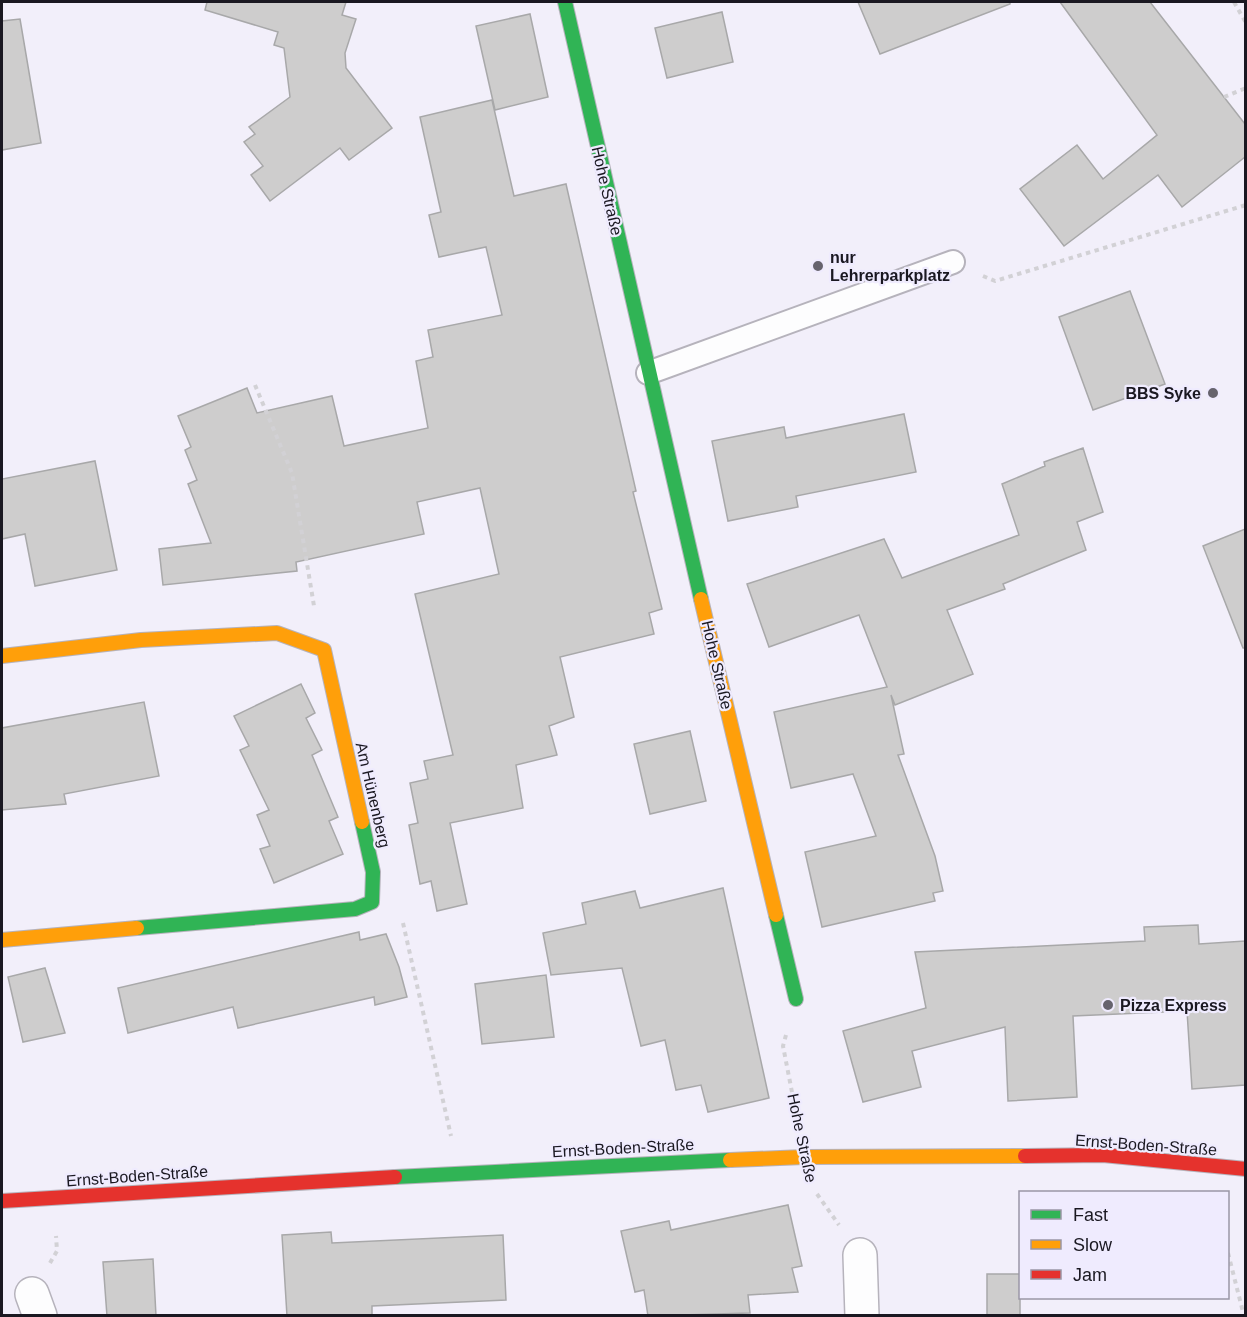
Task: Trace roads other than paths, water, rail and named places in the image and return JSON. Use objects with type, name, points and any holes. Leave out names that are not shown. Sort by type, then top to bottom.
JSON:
[{"type":"street","name":"Hohe Straße","points":[[565,2],[648,373],[796,999]]},
{"type":"street","name":"Am Hünenberg","points":[[2,656],[141,640],[277,633],[324,650],[373,872],[372,902],[355,909],[2,940]]},
{"type":"street","name":"Ernst-Boden-Straße","points":[[2,1201],[459,1173],[804,1157],[1102,1155],[1245,1169]]},
{"type":"street","points":[[860,1255],[861,1316]]},
{"type":"lane","points":[[648,373],[953,262]]},
{"type":"place","name":"nur Lehrerparkplatz","points":[[818,266]]},
{"type":"place","name":"BBS Syke","points":[[1213,393]]},
{"type":"place","name":"Pizza Express","points":[[1108,1005]]}]
